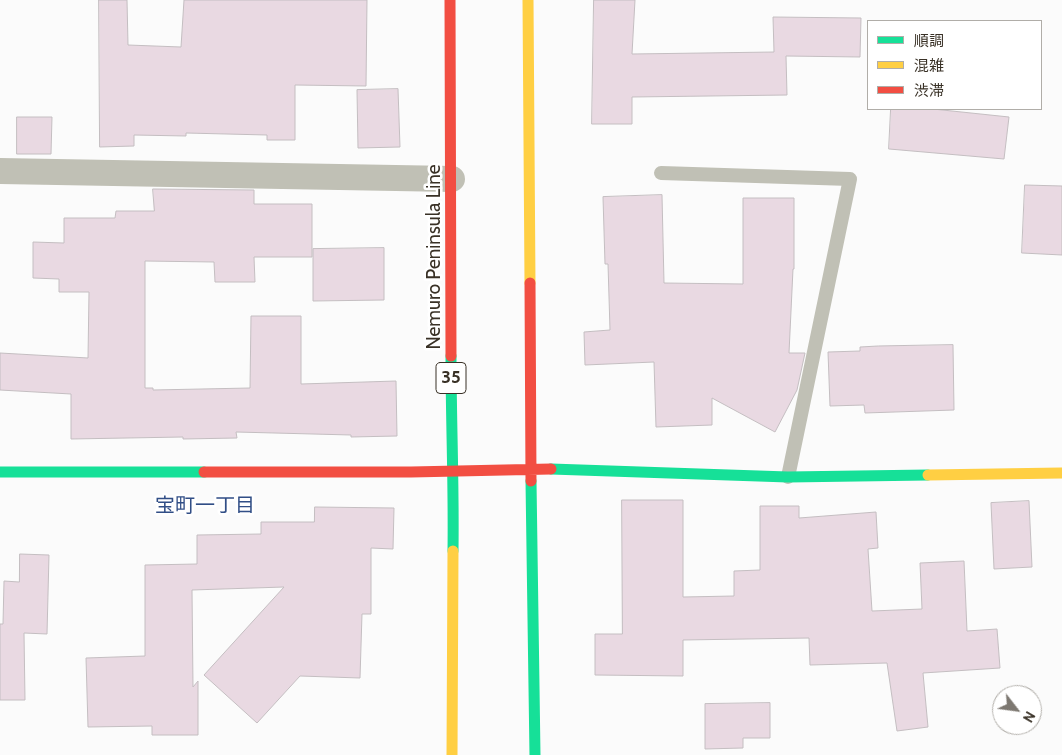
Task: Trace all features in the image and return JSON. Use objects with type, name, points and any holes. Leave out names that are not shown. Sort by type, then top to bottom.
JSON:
[{"type":"main road","name":"Nemuro Peninsula Line","points":[[450,0],[452,179],[451,422],[454,472],[452,755]]},
{"type":"main road","points":[[528,0],[535,755]]},
{"type":"main road","points":[[0,472],[454,472],[531,469],[788,477],[1061,473]]},
{"type":"street","points":[[0,171],[452,179]]},
{"type":"lane","points":[[661,172],[850,179],[788,477]]},
{"type":"building","points":[[99,0],[127,0],[128,45],[181,47],[184,0],[367,0],[366,86],[295,85],[295,140],[267,140],[267,135],[186,133],[186,136],[134,135],[134,146],[100,147]]},
{"type":"building","points":[[594,0],[635,0],[632,54],[774,52],[773,17],[861,18],[860,57],[786,56],[787,95],[632,97],[632,124],[592,124]]},
{"type":"building","points":[[398,89],[400,147],[358,148],[357,90]]},
{"type":"building","points":[[891,110],[942,110],[1009,117],[1004,159],[889,149]]},
{"type":"building","points":[[17,117],[52,117],[51,154],[17,154]]},
{"type":"building","points":[[1025,185],[1062,186],[1062,255],[1022,253]]},
{"type":"building","points":[[153,189],[254,190],[254,204],[312,204],[312,257],[254,257],[255,282],[215,282],[214,262],[145,261],[145,388],[153,388],[153,390],[250,388],[251,316],[301,316],[301,384],[396,381],[397,436],[351,437],[351,435],[236,432],[237,438],[71,439],[71,394],[0,390],[0,353],[88,358],[89,292],[59,292],[59,279],[33,278],[33,242],[64,243],[64,218],[115,218],[116,211],[154,211]]},
{"type":"building","points":[[662,195],[664,283],[743,284],[743,198],[794,198],[794,269],[789,353],[805,353],[797,390],[775,432],[712,398],[712,425],[656,427],[654,362],[585,365],[584,332],[610,330],[608,264],[605,264],[603,197]]},
{"type":"building","points":[[384,248],[384,300],[313,301],[313,249]]},
{"type":"building","points":[[953,345],[954,410],[865,413],[864,405],[830,406],[828,352],[860,351],[860,347]]},
{"type":"building","points":[[622,500],[683,500],[683,597],[734,596],[734,571],[760,570],[760,506],[799,506],[799,518],[876,512],[878,548],[868,549],[872,611],[922,609],[920,563],[964,561],[967,631],[997,629],[1000,668],[923,673],[928,727],[897,731],[887,663],[810,665],[809,638],[683,640],[683,676],[595,675],[595,634],[622,634]]},
{"type":"building","points":[[1029,501],[1032,567],[994,569],[991,503]]},
{"type":"building","points":[[315,507],[394,508],[393,549],[371,548],[371,614],[362,614],[360,678],[300,676],[257,723],[204,675],[284,587],[192,590],[193,687],[198,681],[198,735],[152,735],[152,726],[88,727],[86,658],[145,656],[145,565],[197,564],[197,535],[261,534],[261,522],[314,522]]},
{"type":"building","points":[[20,554],[49,555],[47,634],[24,633],[25,700],[0,700],[0,624],[3,624],[4,581],[19,582]]},
{"type":"building","points":[[770,703],[770,738],[743,738],[743,748],[705,749],[705,704]]},
{"type":"traffic: fast","points":[[451,356],[453,551]]},
{"type":"traffic: fast","points":[[551,469],[788,477],[928,475]]},
{"type":"traffic: fast","points":[[0,472],[204,472]]},
{"type":"traffic: fast","points":[[531,481],[535,755]]},
{"type":"traffic: slow","points":[[528,0],[530,283]]},
{"type":"traffic: slow","points":[[928,475],[1061,473]]},
{"type":"traffic: slow","points":[[452,755],[453,551]]},
{"type":"traffic: jam","points":[[450,0],[451,356]]},
{"type":"traffic: jam","points":[[530,283],[531,481]]},
{"type":"traffic: jam","points":[[204,472],[411,472],[551,469]]},
{"type":"district","name":"宝町一丁目","points":[[205,506]]}]
